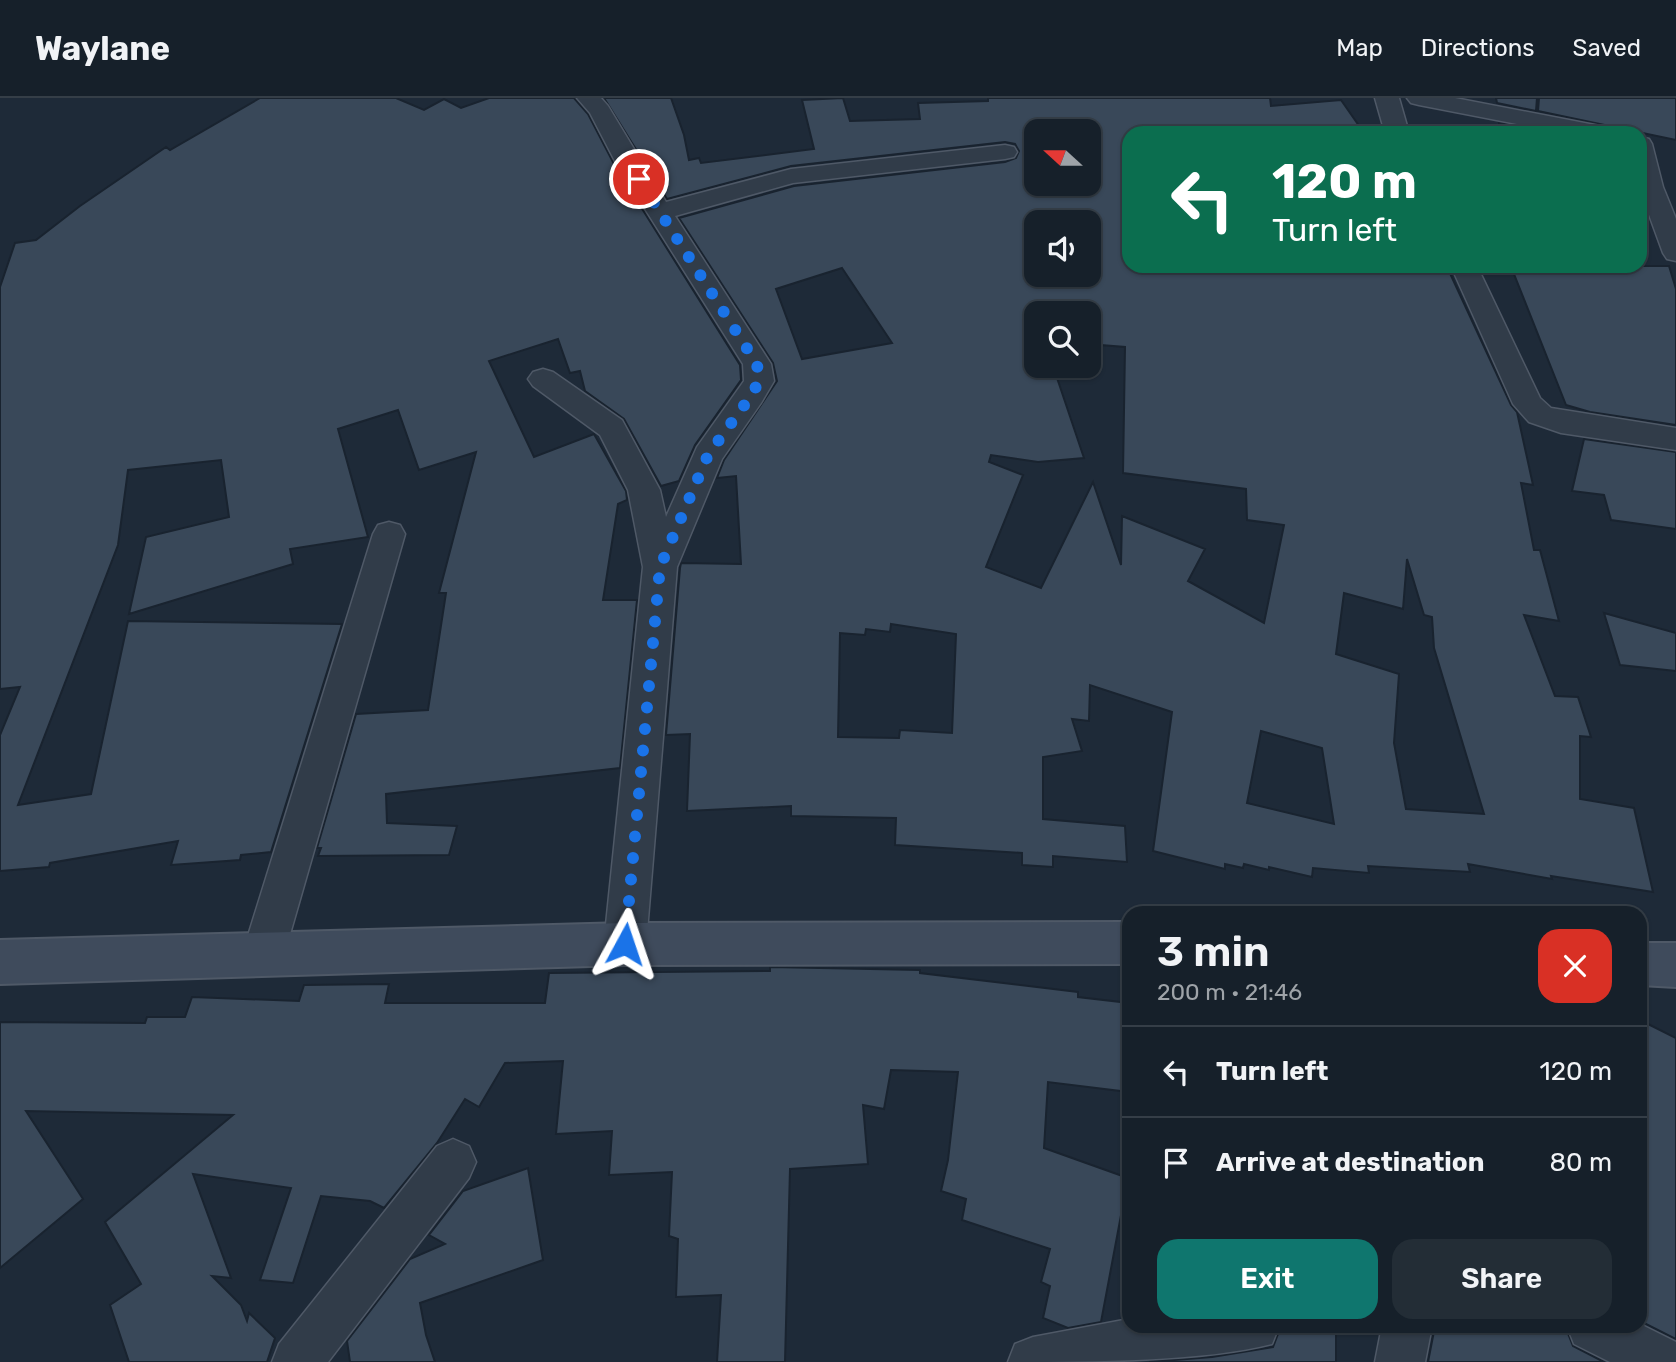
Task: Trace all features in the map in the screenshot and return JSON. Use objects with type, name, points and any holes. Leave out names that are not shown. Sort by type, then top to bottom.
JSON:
[{"type":"street","points":[[589,98],[600,111],[660,212],[757,364],[759,381],[708,455],[660,567]]},
{"type":"street","points":[[1387,98],[1395,126]]},
{"type":"street","points":[[1419,98],[1564,126]]},
{"type":"street","points":[[660,212],[791,176],[1005,152]]},
{"type":"street","points":[[1647,171],[1676,253]]},
{"type":"street","points":[[1467,273],[1528,404],[1540,415],[1561,422],[1676,439]]},
{"type":"street","points":[[543,379],[611,428],[644,490],[660,567],[625,944]]},
{"type":"street","points":[[263,955],[389,534]]},
{"type":"street","points":[[0,962],[625,944],[1122,943]]},
{"type":"street","points":[[1647,964],[1676,965]]},
{"type":"street","points":[[297,1362],[453,1163]]},
{"type":"street","points":[[1033,1362],[1202,1333]]},
{"type":"street","points":[[1399,1362],[1405,1333]]},
{"type":"street","points":[[1606,1333],[1662,1362]]},
{"type":"building","points":[[260,98],[396,98],[424,110],[444,99],[461,108],[489,98],[574,98],[588,114],[614,164],[740,365],[741,380],[695,445],[679,481],[661,486],[624,419],[585,391],[580,371],[570,373],[558,339],[489,361],[534,457],[594,434],[626,491],[627,500],[618,504],[603,600],[637,600],[620,768],[386,794],[387,823],[457,826],[449,855],[318,856],[321,848],[317,848],[356,714],[428,710],[446,593],[439,593],[476,452],[419,470],[398,410],[338,429],[368,537],[290,549],[293,564],[129,614],[146,537],[229,517],[221,460],[128,470],[118,545],[18,805],[91,794],[128,621],[342,624],[271,852],[241,855],[240,860],[171,865],[178,841],[50,863],[49,867],[0,871],[0,735],[20,687],[0,689],[0,287],[15,243],[36,240],[166,147],[170,150]]},
{"type":"building","points":[[604,98],[671,98],[684,135],[689,160],[699,158],[701,163],[814,149],[802,100],[843,98],[850,121],[920,119],[918,103],[988,101],[988,98],[1270,98],[1271,106],[1341,100],[1359,126],[1122,126],[1122,273],[1450,273],[1511,405],[1517,412],[1533,485],[1521,483],[1534,550],[1540,550],[1559,621],[1524,615],[1555,696],[1578,697],[1591,737],[1580,736],[1580,799],[1634,808],[1653,892],[1551,876],[1552,879],[1468,864],[1470,872],[1368,866],[1369,873],[1313,868],[1312,877],[1244,864],[1243,868],[1225,864],[1225,869],[1153,851],[1172,712],[1090,685],[1089,721],[1072,719],[1082,751],[1043,757],[1043,819],[1125,826],[1127,862],[1053,856],[1053,867],[1022,865],[1022,853],[895,845],[896,818],[791,816],[791,806],[687,811],[690,734],[666,735],[681,563],[741,564],[736,476],[717,478],[724,460],[777,381],[773,363],[679,218],[794,186],[1005,162],[1016,158],[1019,151],[1015,144],[1005,142],[791,166],[667,199]],"holes":[[[842,268],[892,343],[802,359],[776,289]],[[1024,301],[1101,301],[1101,345],[1125,347],[1123,473],[1246,489],[1247,520],[1284,525],[1264,623],[1188,581],[1205,549],[1122,516],[1121,565],[1093,482],[1041,588],[986,567],[1023,475],[989,462],[991,455],[1038,462],[1084,458],[1057,378],[1024,378]],[[1407,559],[1424,615],[1432,617],[1434,648],[1484,814],[1406,809],[1394,743],[1399,674],[1336,654],[1344,593],[1403,609]],[[891,624],[956,634],[952,733],[900,730],[899,738],[838,737],[840,633],[865,635],[866,629],[890,632]],[[1261,731],[1322,748],[1334,824],[1247,803]]]},
{"type":"building","points":[[1496,98],[1537,98],[1536,111],[1497,103]]},
{"type":"building","points":[[1539,98],[1676,98],[1676,140],[1647,134],[1647,126],[1609,126],[1538,111]]},
{"type":"building","points":[[1647,266],[1669,266],[1676,289],[1676,425],[1590,412],[1566,405],[1514,273],[1647,273]]},
{"type":"building","points":[[1584,439],[1676,452],[1676,529],[1611,520],[1604,495],[1572,491]]},
{"type":"building","points":[[1604,613],[1676,633],[1676,671],[1620,665]]},
{"type":"building","points":[[770,967],[920,970],[920,973],[1078,992],[1078,997],[1122,1002],[1122,1091],[1048,1082],[1044,1148],[1122,1176],[1122,1210],[1101,1322],[1068,1328],[1043,1318],[1050,1286],[1041,1282],[1050,1249],[962,1220],[966,1199],[941,1191],[948,1160],[958,1072],[891,1070],[884,1109],[863,1105],[868,1164],[790,1169],[785,1362],[717,1362],[721,1295],[676,1297],[678,1239],[669,1236],[672,1172],[609,1175],[612,1131],[556,1134],[563,1061],[505,1063],[479,1107],[465,1099],[437,1143],[384,1208],[370,1201],[321,1196],[293,1283],[260,1280],[291,1188],[193,1174],[231,1278],[212,1276],[241,1305],[247,1321],[249,1313],[275,1338],[267,1362],[129,1362],[110,1305],[141,1284],[105,1222],[233,1115],[26,1111],[83,1199],[0,1268],[0,1022],[145,1023],[147,1017],[185,1017],[192,997],[299,1001],[304,985],[389,984],[385,1003],[545,1003],[549,973],[770,971]]},
{"type":"building","points":[[1647,1024],[1676,1038],[1676,1339],[1647,1324]]},
{"type":"building","points":[[528,1168],[543,1260],[420,1303],[435,1362],[350,1362],[347,1341],[410,1259],[445,1244],[429,1235],[463,1191]]},
{"type":"building","points":[[1278,1333],[1336,1333],[1336,1362],[1149,1362],[1212,1357],[1273,1347]]},
{"type":"building","points":[[1434,1333],[1568,1333],[1573,1346],[1604,1362],[1428,1362]]},
{"type":"route","points":[[625,944],[660,567],[708,455],[759,381],[757,364],[639,179]]}]
